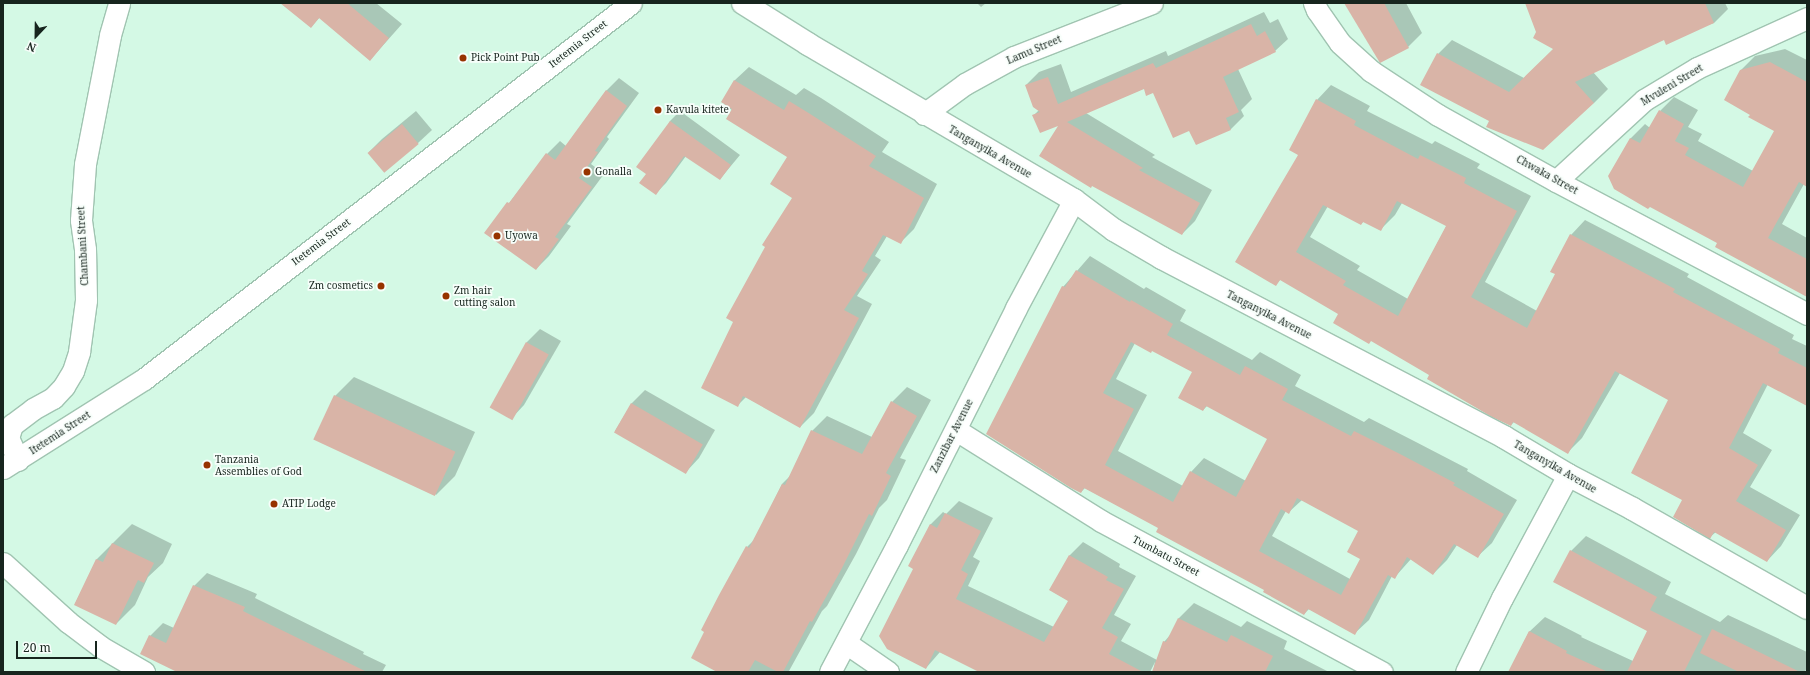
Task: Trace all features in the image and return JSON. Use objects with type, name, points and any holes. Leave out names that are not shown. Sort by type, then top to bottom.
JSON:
[{"type":"main road","name":"Tanganyika Avenue","points":[[743,3],[924,114],[1074,200],[1114,230],[1162,258],[1504,437],[1568,475],[1633,509],[1807,608]]},
{"type":"street","name":"Chambani Street","points":[[10,464],[8,438],[12,425],[33,409],[53,398],[64,386],[73,371],[79,352],[86,300],[85,249],[81,220],[85,164],[110,35],[119,3]]},
{"type":"street","name":"Itetemia Street","points":[[10,464],[144,379],[631,3]]},
{"type":"street","name":"Lamu Street","points":[[924,114],[965,84],[1014,57],[1152,3]]},
{"type":"street","name":"Chwaka Street","points":[[1314,3],[1317,10],[1340,43],[1371,71],[1438,115],[1556,181],[1807,314]]},
{"type":"street","name":"Mvuleni Street","points":[[1556,181],[1644,100],[1697,68],[1802,25]]},
{"type":"street","name":"Zanzibar Avenue","points":[[830,672],[956,430],[1016,308],[1074,200]]},
{"type":"street","name":"Tumbatu Street","points":[[956,430],[1101,521],[1382,672]]},
{"type":"street","points":[[1466,672],[1506,592],[1568,475]]},
{"type":"street","points":[[3,563],[68,622],[101,647],[144,672]]},
{"type":"street","points":[[846,643],[888,672]]},
{"type":"building","points":[[280,3],[347,3],[389,38],[370,61],[319,18],[311,28]]},
{"type":"building","points":[[1344,3],[1384,3],[1409,48],[1380,63]]},
{"type":"building","points":[[1525,3],[1705,3],[1714,23],[1666,45],[1664,40],[1575,82],[1594,103],[1543,150],[1486,127],[1489,121],[1420,85],[1437,53],[1509,92],[1553,49],[1533,38],[1536,32]]},
{"type":"building","points":[[1251,24],[1257,36],[1265,31],[1276,52],[1223,77],[1239,112],[1226,118],[1231,130],[1196,145],[1189,131],[1173,138],[1153,93],[1146,96],[1144,89],[1067,122],[1143,168],[1139,170],[1200,203],[1182,235],[1092,186],[1091,188],[1039,156],[1058,126],[1040,133],[1032,115],[1040,112],[1033,107],[1025,85],[1048,77],[1058,104],[1153,63],[1156,68]]},
{"type":"building","points":[[1770,62],[1807,82],[1807,187],[1799,182],[1768,238],[1807,259],[1807,297],[1715,247],[1717,243],[1650,207],[1648,209],[1614,189],[1608,176],[1630,138],[1640,143],[1659,110],[1684,124],[1675,141],[1689,148],[1685,155],[1743,187],[1774,131],[1748,117],[1750,115],[1724,100],[1740,70]]},
{"type":"building","points":[[734,80],[784,110],[789,101],[807,112],[876,156],[869,166],[924,198],[901,244],[883,235],[862,271],[868,274],[844,310],[859,318],[800,428],[743,396],[738,407],[701,388],[733,322],[726,318],[765,247],[762,245],[792,198],[770,184],[787,157],[726,119],[732,109],[721,102]]},
{"type":"building","points":[[606,90],[627,106],[595,151],[598,152],[579,178],[592,187],[555,237],[559,239],[536,270],[484,233],[507,202],[509,203],[546,153],[555,160]]},
{"type":"building","points":[[1316,99],[1356,121],[1354,125],[1418,159],[1420,155],[1466,178],[1464,183],[1517,211],[1471,297],[1527,328],[1555,274],[1550,272],[1570,234],[1675,289],[1673,292],[1780,349],[1778,353],[1807,368],[1807,406],[1763,383],[1729,448],[1758,465],[1736,501],[1786,530],[1767,562],[1714,532],[1710,539],[1673,517],[1682,500],[1631,473],[1668,400],[1615,371],[1568,454],[1513,422],[1511,426],[1492,417],[1427,379],[1429,375],[1371,341],[1369,344],[1333,323],[1338,314],[1280,280],[1276,286],[1235,262],[1298,155],[1289,150]],"holes":[[[1397,201],[1446,226],[1398,316],[1343,285],[1346,281],[1296,252],[1323,205],[1361,225],[1363,222],[1381,231]]]},
{"type":"building","points":[[670,121],[731,165],[720,180],[684,156],[656,195],[639,183],[646,174],[636,167]]},
{"type":"building","points":[[402,124],[419,144],[384,173],[368,153]]},
{"type":"building","points":[[1076,270],[1130,302],[1131,300],[1173,324],[1167,335],[1240,375],[1245,366],[1288,389],[1282,400],[1351,436],[1354,431],[1400,454],[1455,483],[1453,485],[1504,514],[1478,558],[1454,544],[1433,575],[1407,557],[1395,579],[1388,575],[1355,635],[1308,609],[1304,615],[1263,592],[1264,590],[1156,532],[1158,528],[1084,488],[1081,493],[1071,488],[986,434],[1062,286],[1065,287]],"holes":[[[1131,342],[1192,372],[1178,398],[1203,411],[1206,406],[1267,439],[1236,497],[1190,471],[1173,502],[1105,465],[1134,409],[1103,393]],[[1297,498],[1358,531],[1347,552],[1360,559],[1341,595],[1259,551],[1281,509],[1289,514]]]},
{"type":"building","points":[[526,342],[549,355],[512,420],[490,408]]},
{"type":"building","points":[[334,395],[455,452],[435,496],[313,439]]},
{"type":"building","points":[[891,401],[917,416],[886,473],[891,476],[872,516],[869,514],[841,570],[812,622],[810,621],[783,672],[778,672],[755,660],[748,672],[717,672],[691,658],[704,632],[701,630],[719,595],[746,546],[749,548],[782,484],[785,485],[811,430],[862,454]]},
{"type":"building","points":[[631,403],[703,444],[686,474],[614,432]]},
{"type":"building","points":[[945,513],[981,531],[961,570],[968,574],[956,599],[1044,642],[1068,601],[1049,590],[1069,555],[1108,577],[1106,580],[1124,589],[1102,628],[1118,637],[1109,654],[1143,672],[979,672],[935,650],[926,669],[887,649],[879,636],[913,569],[908,566],[930,524],[937,528]]},
{"type":"building","points":[[112,543],[154,563],[144,583],[138,580],[116,625],[74,605],[96,559],[103,562]]},
{"type":"building","points":[[1570,550],[1657,597],[1650,610],[1702,636],[1684,672],[1627,672],[1647,631],[1553,582]]},
{"type":"building","points":[[193,585],[245,607],[243,611],[367,672],[177,672],[140,654],[149,635],[166,643]]},
{"type":"building","points":[[1178,618],[1227,642],[1231,635],[1273,656],[1265,672],[1152,672],[1163,641],[1166,642]]},
{"type":"building","points":[[1712,629],[1800,672],[1739,672],[1700,653]]},
{"type":"building","points":[[1529,631],[1567,651],[1566,653],[1608,672],[1508,672]]},
{"type":"place","name":"Pick Point Pub","points":[[463,58]]},
{"type":"place","name":"Kavula kitete","points":[[658,110]]},
{"type":"place","name":"Gonalla","points":[[587,172]]},
{"type":"place","name":"Uyowa","points":[[497,236]]},
{"type":"place","name":"Zm cosmetics","points":[[381,286]]},
{"type":"place","name":"Zm hair cutting salon","points":[[446,296]]},
{"type":"place","name":"Tanzania Assemblies of God","points":[[207,465]]},
{"type":"place","name":"ATIP Lodge","points":[[274,504]]}]
